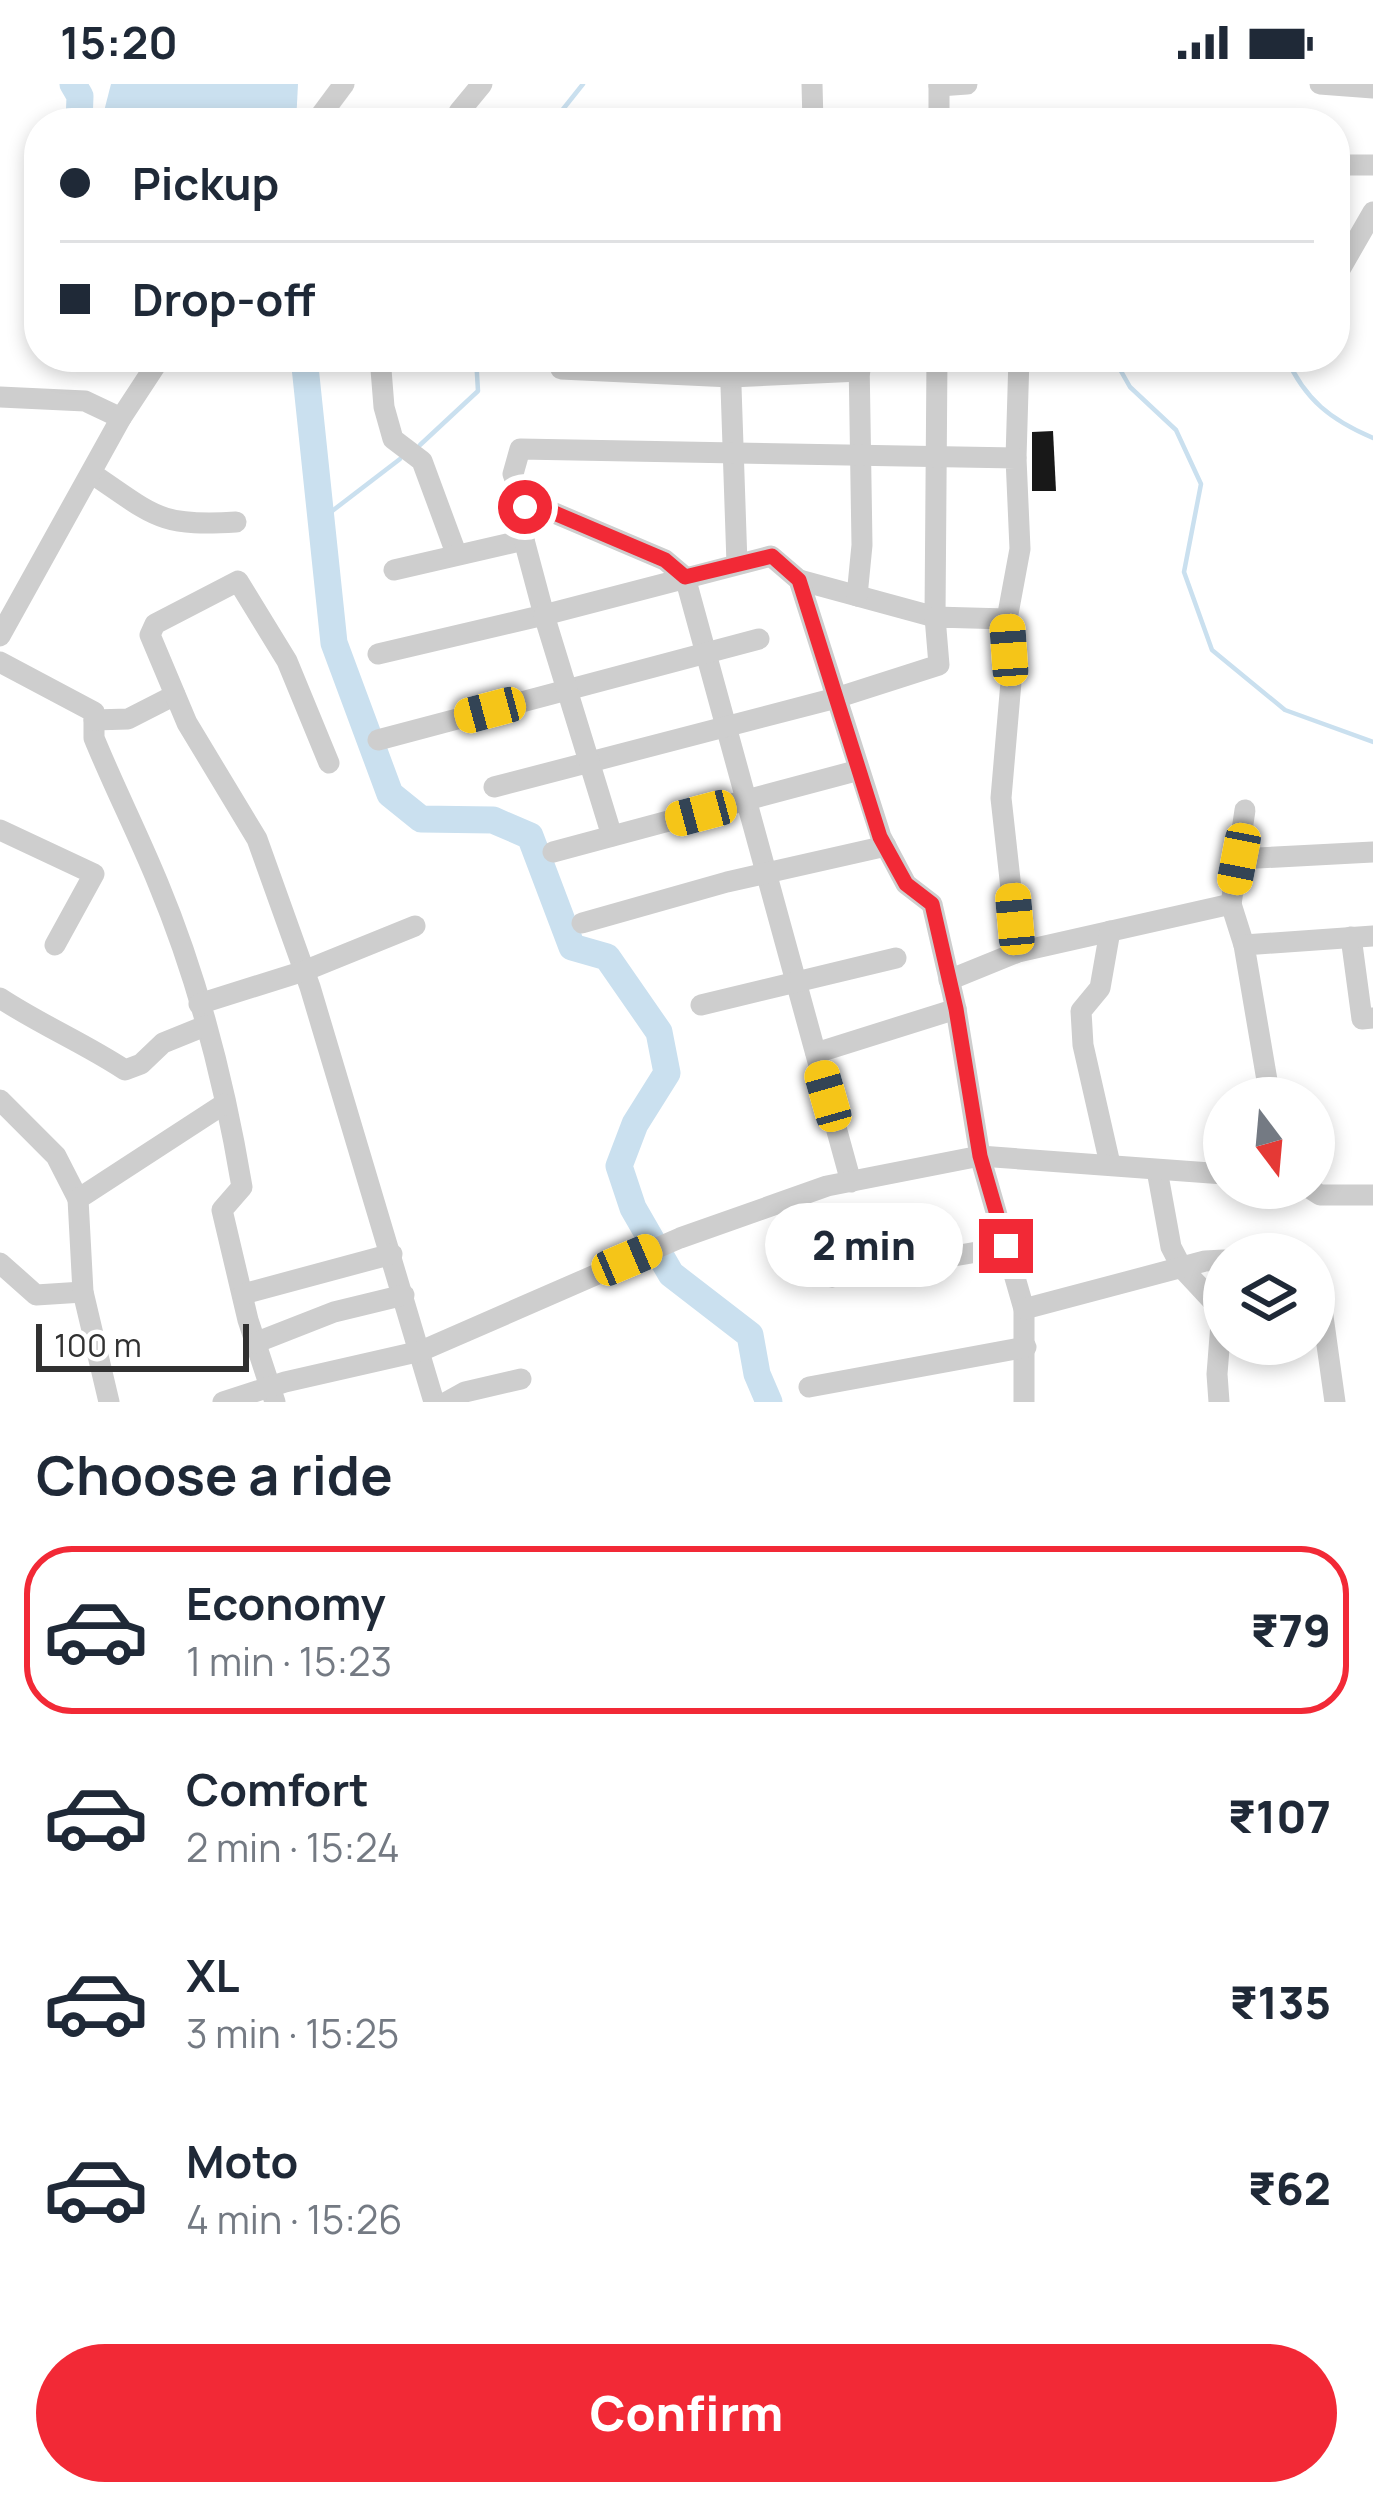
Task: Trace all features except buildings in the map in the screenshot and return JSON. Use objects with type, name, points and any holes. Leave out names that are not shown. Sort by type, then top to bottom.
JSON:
[{"type":"street","points":[[939,85],[968,84]]},
{"type":"street","points":[[1320,84],[1373,88]]},
{"type":"street","points":[[1350,252],[1373,212]]},
{"type":"street","points":[[0,636],[151,372]]},
{"type":"street","points":[[381,372],[393,439],[422,461],[456,554]]},
{"type":"street","points":[[731,372],[737,564]]},
{"type":"street","points":[[857,596],[862,545],[860,372]]},
{"type":"street","points":[[494,787],[836,698],[939,665],[935,617],[937,372]]},
{"type":"street","points":[[1018,372],[1020,549],[1006,619],[1011,682],[1001,799],[1018,952]]},
{"type":"street","points":[[0,397],[85,401],[122,418]]},
{"type":"street","points":[[612,836],[524,540],[525,507],[513,474],[520,449],[1016,458]]},
{"type":"street","points":[[91,473],[161,520],[187,525],[236,522]]},
{"type":"street","points":[[525,507],[538,506],[665,560],[685,577],[851,1182]]},
{"type":"street","points":[[394,570],[524,540]]},
{"type":"street","points":[[378,654],[772,556],[799,580],[935,617],[1006,619]]},
{"type":"street","points":[[799,580],[886,846],[906,884],[932,904],[956,1009],[980,1156],[1024,1309],[1024,1402]]},
{"type":"street","points":[[329,763],[286,661],[238,581],[155,624],[150,635],[187,723],[257,839],[304,971],[434,1402]]},
{"type":"street","points":[[378,740],[759,639]]},
{"type":"street","points":[[0,662],[94,712],[94,738],[158,882],[202,1015],[224,1104],[242,1187],[222,1210],[255,1343],[273,1394]]},
{"type":"street","points":[[94,720],[128,719],[175,695]]},
{"type":"street","points":[[553,852],[859,770]]},
{"type":"street","points":[[1245,811],[1231,904],[1244,945],[1266,1077]]},
{"type":"street","points":[[0,830],[94,874],[55,945]]},
{"type":"street","points":[[582,923],[886,846]]},
{"type":"street","points":[[1239,859],[1373,852]]},
{"type":"street","points":[[949,980],[1018,952],[1231,904]]},
{"type":"street","points":[[0,998],[38,1023],[82,1041],[125,1070],[141,1064],[202,1015],[415,926]]},
{"type":"street","points":[[1110,1164],[1083,1045],[1081,1011],[1100,988],[1111,931]]},
{"type":"street","points":[[1244,945],[1362,937],[1362,1019],[1373,1018]]},
{"type":"street","points":[[701,1005],[896,958]]},
{"type":"street","points":[[816,1053],[956,1009]]},
{"type":"street","points":[[0,1100],[56,1156],[78,1199],[83,1292],[109,1402]]},
{"type":"street","points":[[78,1199],[224,1104]]},
{"type":"street","points":[[223,1402],[273,1394],[421,1351],[680,1238],[851,1182],[980,1156],[1203,1173]]},
{"type":"street","points":[[1157,1170],[1171,1247],[1182,1268],[1222,1310],[1219,1402]]},
{"type":"street","points":[[1335,1195],[1373,1195]]},
{"type":"street","points":[[832,1277],[1006,1246]]},
{"type":"street","points":[[242,1294],[392,1254]]},
{"type":"street","points":[[0,1263],[36,1295],[83,1292]]},
{"type":"street","points":[[1024,1309],[1203,1264]]},
{"type":"street","points":[[255,1343],[334,1312],[404,1295]]},
{"type":"street","points":[[809,1387],[1026,1347]]},
{"type":"street","points":[[1330,1365],[1335,1402]]},
{"type":"street","points":[[446,1402],[521,1379]]},
{"type":"water","points":[[111,84],[298,84],[297,108],[105,108]]},
{"type":"waterway","points":[[73,84],[80,108]]},
{"type":"waterway","points":[[564,108],[583,84]]},
{"type":"waterway","points":[[306,372],[334,643],[390,794],[421,819],[493,820],[530,836],[572,947],[607,957],[659,1032],[667,1073],[635,1124],[619,1166],[633,1208],[671,1274],[750,1335],[757,1374],[769,1402]]},
{"type":"waterway","points":[[420,445],[478,391],[477,372]]},
{"type":"waterway","points":[[1122,372],[1130,387],[1176,430],[1201,484],[1184,572],[1212,650],[1285,710],[1373,742]]},
{"type":"waterway","points":[[1295,372],[1321,407],[1373,438]]},
{"type":"waterway","points":[[323,518],[400,459]]},
{"type":"route","points":[[525,507],[538,506],[665,560],[685,577],[772,556],[799,580],[880,837],[906,884],[932,904],[956,1009],[980,1156],[1006,1246]]}]
